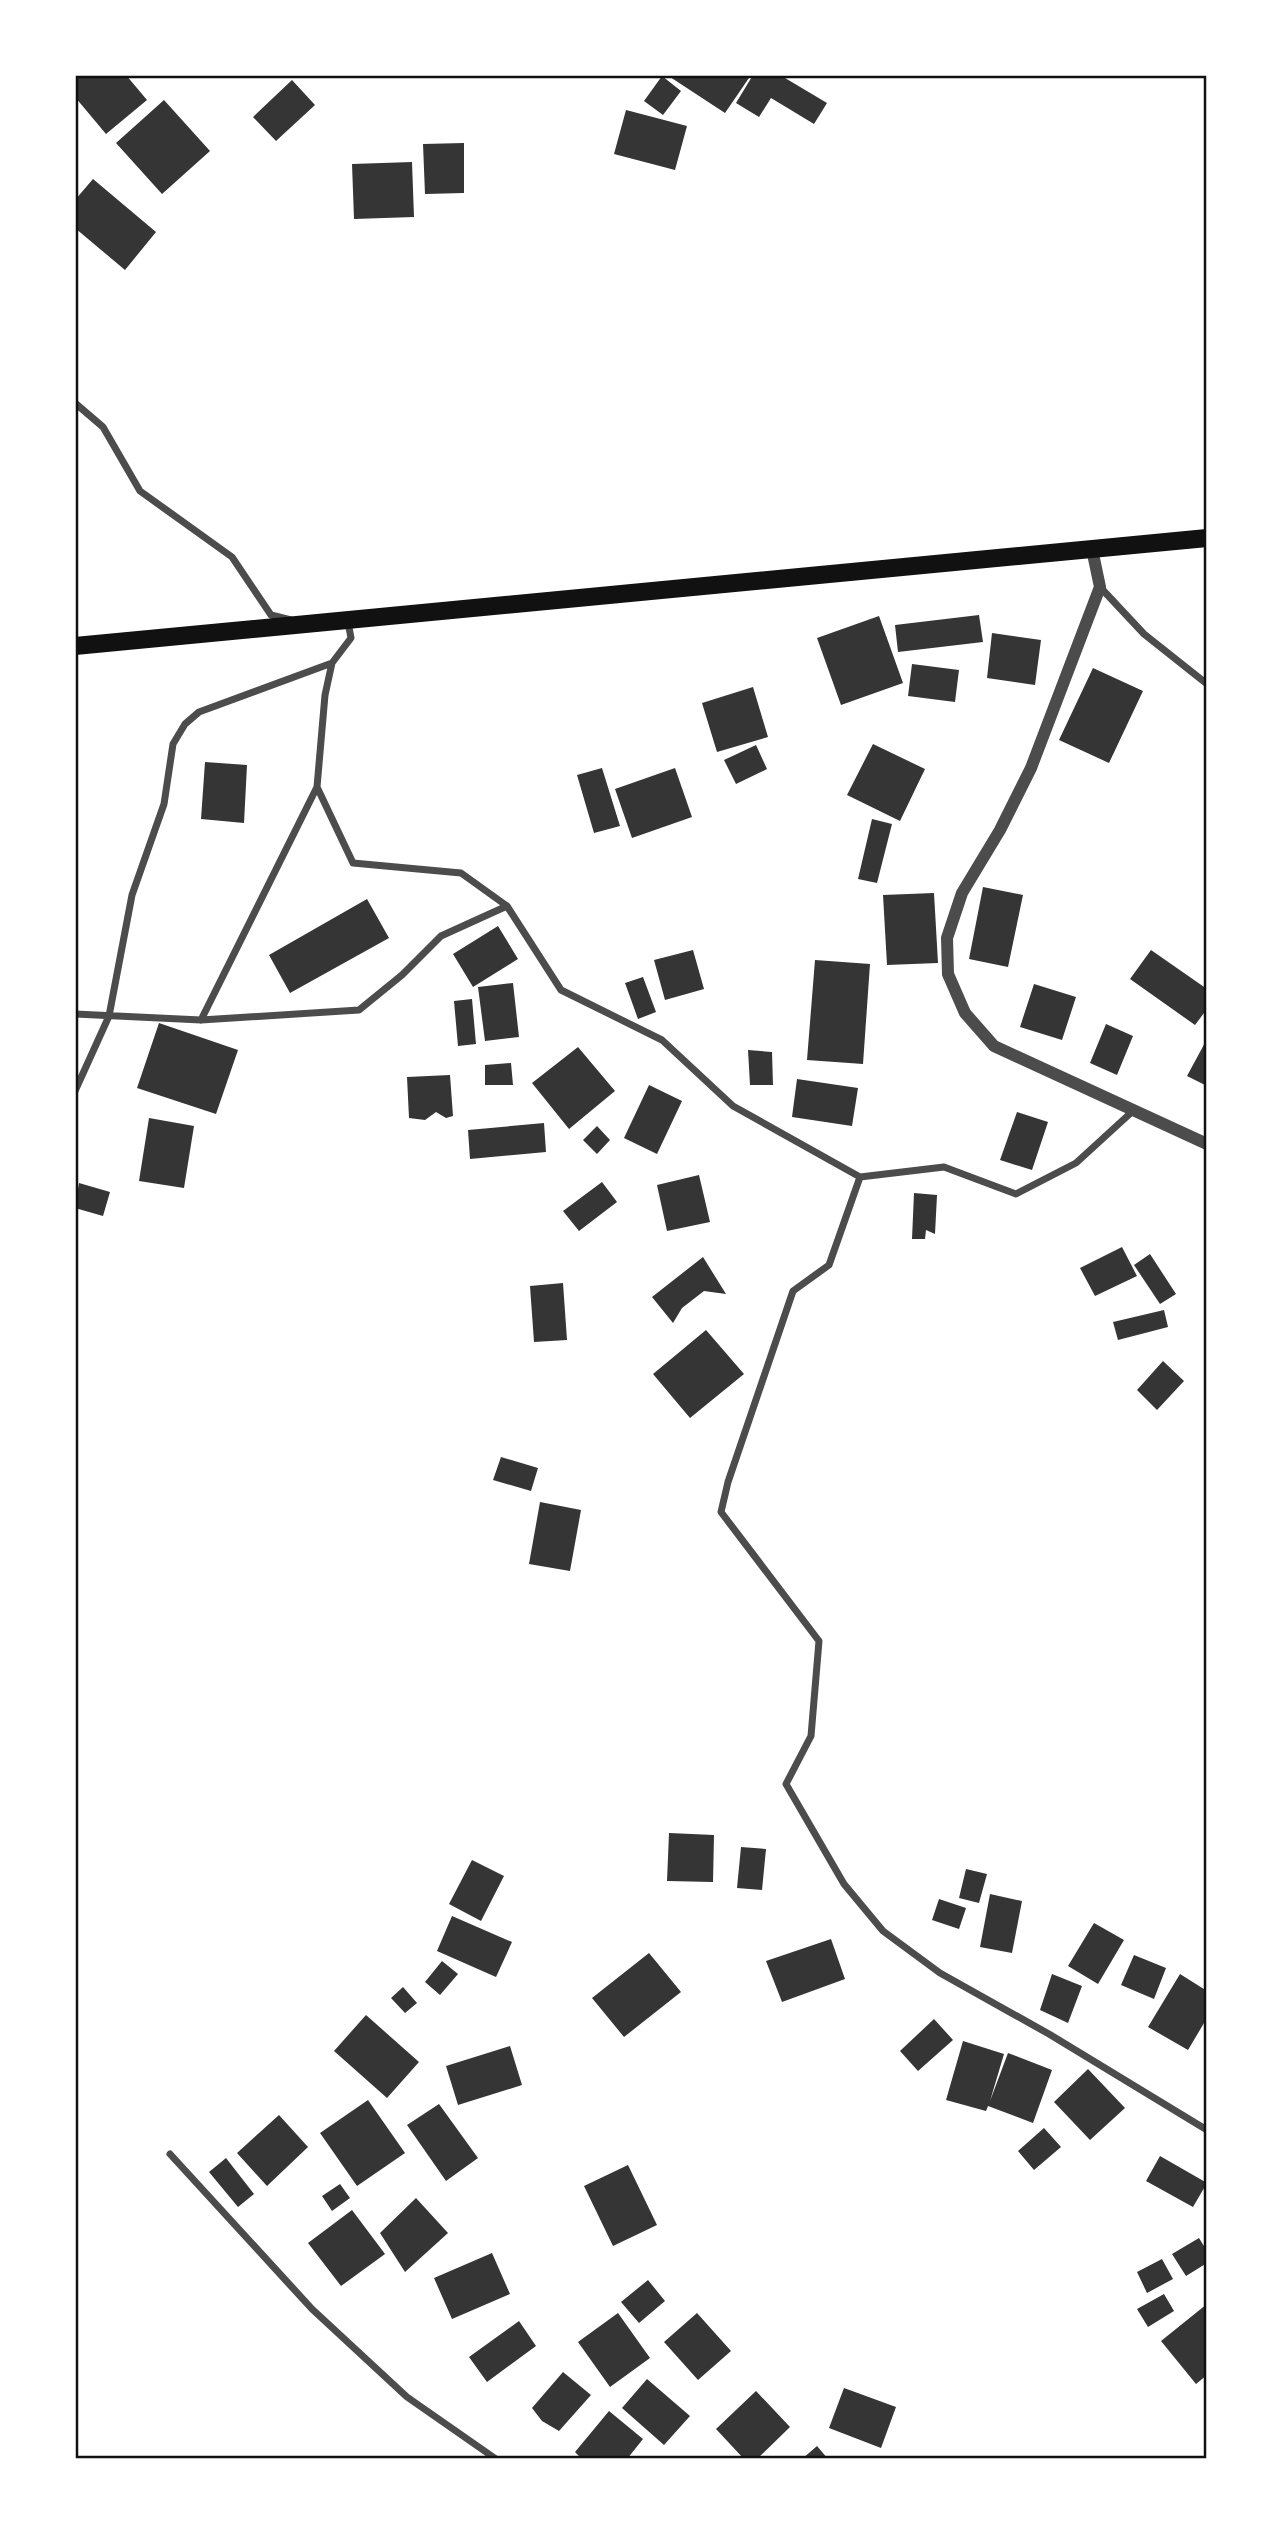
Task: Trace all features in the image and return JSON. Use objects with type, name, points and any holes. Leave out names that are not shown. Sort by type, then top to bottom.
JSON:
[{"type":"main road","points":[[75,646],[1207,538]]},
{"type":"street","points":[[75,403],[103,426],[140,491],[232,557],[271,615],[309,625]]},
{"type":"street","points":[[1092,549],[1100,587],[1144,634],[1207,684]]},
{"type":"street","points":[[1100,587],[1031,768],[1000,830],[962,893],[947,938],[948,974],[965,1013],[994,1046],[1207,1144]]},
{"type":"street","points":[[201,1020],[317,787],[326,695],[332,663],[351,638],[348,622]]},
{"type":"street","points":[[75,1091],[109,1016],[132,895],[163,804],[173,744],[185,724],[199,712],[332,663]]},
{"type":"street","points":[[317,787],[353,863],[461,873],[507,906],[561,990],[662,1040],[733,1106],[860,1177],[944,1167],[1016,1194],[1076,1163],[1135,1110]]},
{"type":"street","points":[[75,1014],[201,1020],[359,1010],[401,975],[440,936],[507,906]]},
{"type":"street","points":[[860,1177],[829,1265],[793,1291],[728,1482],[722,1512],[819,1641],[811,1736],[786,1784],[844,1884],[883,1931],[940,1973],[1049,2034],[1207,2130]]},
{"type":"street","points":[[170,2154],[312,2309],[407,2397],[496,2459]]},
{"type":"building","points":[[75,75],[126,75],[147,100],[106,134],[75,97]]},
{"type":"building","points":[[667,75],[751,75],[725,113]]},
{"type":"building","points":[[753,75],[780,75],[827,103],[814,124],[771,98],[759,117],[736,103]]},
{"type":"building","points":[[662,76],[681,91],[663,115],[644,101]]},
{"type":"building","points":[[292,80],[315,105],[276,141],[253,117]]},
{"type":"building","points":[[164,100],[210,151],[162,194],[116,143]]},
{"type":"building","points":[[626,110],[687,126],[675,170],[614,154]]},
{"type":"building","points":[[464,143],[464,193],[425,194],[423,144]]},
{"type":"building","points":[[412,162],[414,217],[354,219],[352,164]]},
{"type":"building","points":[[93,179],[156,232],[125,270],[75,228],[75,200]]},
{"type":"building","points":[[979,615],[983,642],[898,652],[895,625]]},
{"type":"building","points":[[879,616],[903,683],[841,705],[817,638]]},
{"type":"building","points":[[992,633],[1041,640],[1035,685],[987,678]]},
{"type":"building","points":[[912,664],[959,670],[955,702],[908,696]]},
{"type":"building","points":[[1093,668],[1143,691],[1109,763],[1059,740]]},
{"type":"building","points":[[753,687],[768,737],[717,752],[702,703]]},
{"type":"building","points":[[873,744],[925,769],[900,821],[847,795]]},
{"type":"building","points":[[756,745],[767,769],[736,784],[724,760]]},
{"type":"building","points":[[205,762],[247,765],[244,823],[201,819]]},
{"type":"building","points":[[602,768],[620,826],[594,833],[577,775]]},
{"type":"building","points":[[675,768],[692,817],[632,838],[615,789]]},
{"type":"building","points":[[872,819],[892,824],[877,883],[858,879]]},
{"type":"building","points":[[983,887],[1023,895],[1008,967],[969,959]]},
{"type":"building","points":[[934,893],[938,963],[887,965],[883,895]]},
{"type":"building","points":[[367,899],[389,938],[290,993],[269,955]]},
{"type":"building","points":[[498,926],[518,959],[473,987],[453,954]]},
{"type":"building","points":[[693,950],[704,989],[665,1000],[654,960]]},
{"type":"building","points":[[1151,950],[1207,989],[1207,1009],[1195,1025],[1130,979]]},
{"type":"building","points":[[815,960],[870,964],[863,1064],[807,1060]]},
{"type":"building","points":[[643,977],[656,1012],[638,1019],[625,983]]},
{"type":"building","points":[[513,983],[519,1037],[485,1041],[478,987]]},
{"type":"building","points":[[1034,984],[1076,997],[1062,1040],[1020,1027]]},
{"type":"building","points":[[472,999],[476,1044],[458,1046],[454,1001]]},
{"type":"building","points":[[159,1023],[238,1050],[216,1114],[137,1088]]},
{"type":"building","points":[[1106,1024],[1133,1036],[1117,1075],[1090,1063]]},
{"type":"building","points":[[1207,1039],[1207,1086],[1187,1076]]},
{"type":"building","points":[[578,1047],[615,1091],[569,1129],[532,1083]]},
{"type":"building","points":[[748,1050],[772,1052],[773,1085],[750,1085]]},
{"type":"building","points":[[511,1063],[513,1085],[485,1085],[485,1065]]},
{"type":"building","points":[[450,1075],[453,1116],[446,1118],[436,1112],[425,1120],[409,1118],[407,1077]]},
{"type":"building","points":[[797,1079],[858,1088],[852,1126],[792,1117]]},
{"type":"building","points":[[649,1085],[682,1101],[657,1154],[624,1138]]},
{"type":"building","points":[[1017,1112],[1048,1122],[1032,1170],[1000,1160]]},
{"type":"building","points":[[149,1118],[194,1126],[184,1188],[139,1181]]},
{"type":"building","points":[[544,1123],[546,1152],[470,1159],[468,1130]]},
{"type":"building","points":[[597,1126],[610,1140],[597,1154],[583,1140]]},
{"type":"building","points":[[699,1175],[710,1222],[667,1231],[657,1185]]},
{"type":"building","points":[[602,1182],[617,1202],[579,1231],[563,1211]]},
{"type":"building","points":[[79,1183],[110,1192],[103,1216],[75,1208]]},
{"type":"building","points":[[914,1193],[937,1195],[935,1234],[926,1230],[925,1239],[912,1239]]},
{"type":"building","points":[[1122,1247],[1137,1276],[1095,1296],[1080,1268]]},
{"type":"building","points":[[1150,1254],[1176,1294],[1160,1304],[1134,1265]]},
{"type":"building","points":[[703,1257],[726,1294],[704,1291],[682,1308],[673,1323],[652,1297]]},
{"type":"building","points":[[563,1283],[567,1340],[534,1342],[530,1286]]},
{"type":"building","points":[[1164,1310],[1168,1327],[1118,1340],[1113,1322]]},
{"type":"building","points":[[706,1330],[744,1374],[690,1418],[653,1374]]},
{"type":"building","points":[[1163,1361],[1184,1381],[1157,1410],[1137,1390]]},
{"type":"building","points":[[501,1457],[538,1468],[531,1491],[493,1480]]},
{"type":"building","points":[[540,1502],[581,1510],[570,1571],[529,1564]]},
{"type":"building","points":[[669,1833],[714,1835],[713,1882],[667,1881]]},
{"type":"building","points":[[741,1847],[766,1849],[762,1890],[737,1888]]},
{"type":"building","points":[[472,1860],[504,1876],[481,1921],[449,1904]]},
{"type":"building","points":[[966,1869],[987,1874],[979,1903],[959,1898]]},
{"type":"building","points":[[990,1894],[1022,1901],[1012,1953],[980,1947]]},
{"type":"building","points":[[939,1899],[966,1908],[959,1929],[932,1920]]},
{"type":"building","points":[[452,1916],[512,1942],[496,1977],[437,1951]]},
{"type":"building","points":[[1094,1923],[1124,1940],[1098,1984],[1068,1966]]},
{"type":"building","points":[[831,1939],[845,1979],[782,2002],[766,1961]]},
{"type":"building","points":[[649,1953],[681,1992],[624,2037],[592,1998]]},
{"type":"building","points":[[1134,1955],[1166,1968],[1154,1999],[1121,1985]]},
{"type":"building","points":[[442,1961],[458,1974],[440,1995],[425,1982]]},
{"type":"building","points":[[1052,1974],[1082,1986],[1068,2023],[1040,2010]]},
{"type":"building","points":[[1180,1974],[1207,1991],[1207,2018],[1188,2050],[1148,2027]]},
{"type":"building","points":[[403,1987],[417,2003],[405,2013],[391,1998]]},
{"type":"building","points":[[366,2015],[419,2062],[387,2098],[334,2051]]},
{"type":"building","points":[[934,2019],[953,2040],[918,2071],[900,2051]]},
{"type":"building","points":[[963,2041],[1004,2054],[990,2101],[1008,2053],[1052,2070],[1033,2123],[988,2106],[986,2111],[946,2100]]},
{"type":"building","points":[[510,2046],[522,2085],[458,2105],[446,2066]]},
{"type":"building","points":[[1088,2069],[1125,2108],[1090,2140],[1054,2102]]},
{"type":"building","points":[[368,2100],[405,2153],[357,2186],[320,2133]]},
{"type":"building","points":[[439,2104],[478,2158],[446,2181],[407,2125]]},
{"type":"building","points":[[279,2115],[308,2147],[267,2186],[237,2153]]},
{"type":"building","points":[[1044,2128],[1061,2147],[1034,2170],[1018,2151]]},
{"type":"building","points":[[1160,2156],[1207,2183],[1193,2207],[1146,2181]]},
{"type":"building","points":[[226,2158],[254,2194],[238,2207],[209,2172]]},
{"type":"building","points":[[628,2165],[657,2225],[613,2246],[584,2186]]},
{"type":"building","points":[[340,2184],[350,2198],[332,2211],[322,2196]]},
{"type":"building","points":[[416,2198],[448,2233],[405,2272],[380,2233]]},
{"type":"building","points":[[352,2210],[385,2254],[341,2286],[308,2243]]},
{"type":"building","points":[[1199,2238],[1207,2251],[1207,2263],[1186,2276],[1172,2254]]},
{"type":"building","points":[[492,2253],[510,2294],[452,2319],[434,2278]]},
{"type":"building","points":[[1162,2259],[1173,2279],[1147,2293],[1137,2272]]},
{"type":"building","points":[[648,2280],[665,2301],[639,2323],[621,2302]]},
{"type":"building","points":[[1164,2294],[1174,2311],[1148,2327],[1137,2309]]},
{"type":"building","points":[[1207,2304],[1207,2375],[1196,2384],[1161,2341]]},
{"type":"building","points":[[618,2313],[650,2358],[610,2387],[578,2342]]},
{"type":"building","points":[[697,2313],[731,2351],[698,2380],[664,2342]]},
{"type":"building","points":[[519,2321],[536,2346],[487,2382],[469,2357]]},
{"type":"building","points":[[563,2372],[591,2395],[559,2431],[542,2421],[532,2408]]},
{"type":"building","points":[[647,2379],[690,2416],[664,2445],[622,2408]]},
{"type":"building","points":[[844,2388],[896,2407],[881,2448],[829,2428]]},
{"type":"building","points":[[756,2391],[790,2427],[757,2459],[744,2459],[716,2429]]},
{"type":"building","points":[[609,2411],[643,2439],[627,2459],[582,2459],[575,2452]]},
{"type":"building","points":[[817,2446],[828,2459],[802,2459]]}]
